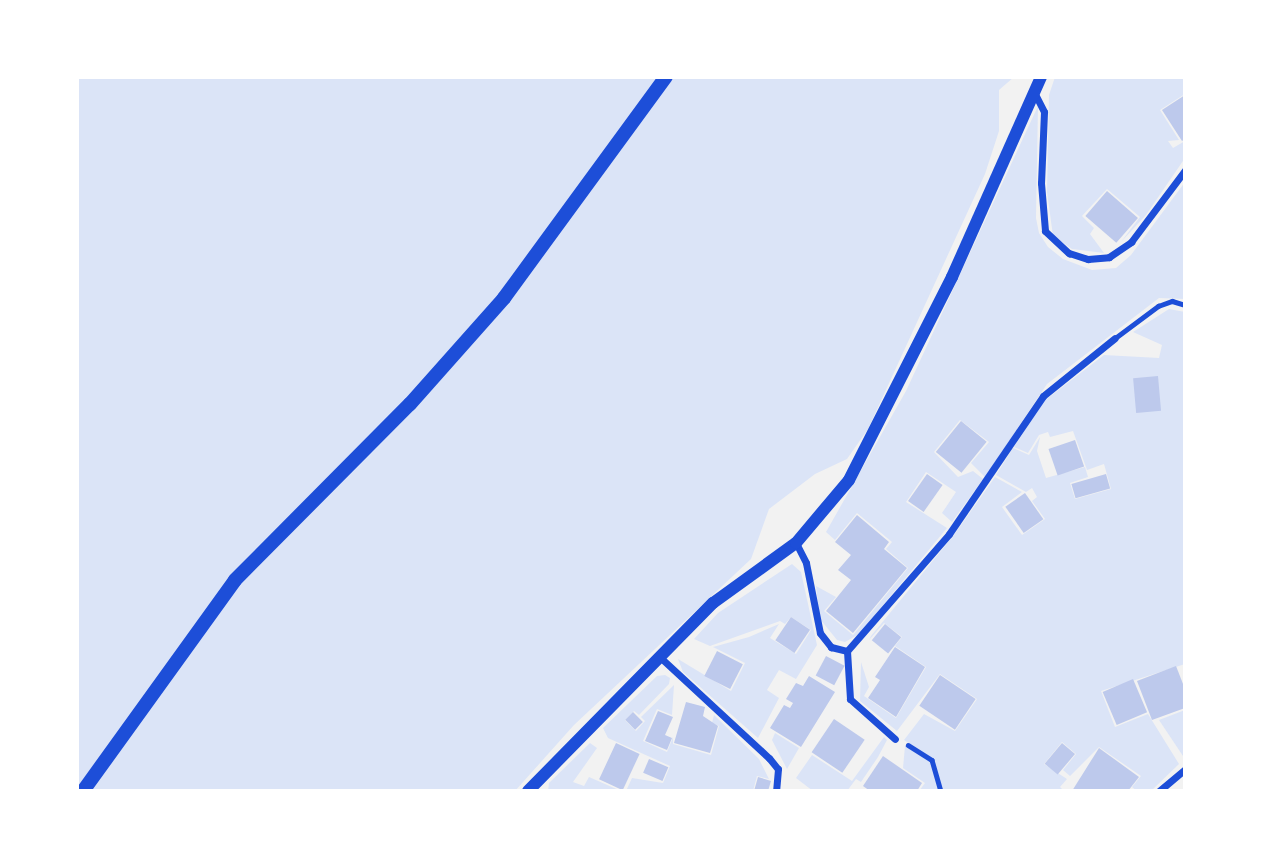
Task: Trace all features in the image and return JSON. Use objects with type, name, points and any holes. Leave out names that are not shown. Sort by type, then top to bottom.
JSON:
[{"type":"main road","points":[[83,791],[234,580],[410,404],[504,298],[666,77]]},
{"type":"street","points":[[528,791],[662,659],[713,603],[796,543],[849,480],[885,415],[1041,77]]},
{"type":"street","points":[[1034,92],[1044,112],[1041,183],[1045,231],[1069,253],[1088,259],[1109,257],[1131,242],[1185,170]]},
{"type":"street","points":[[895,739],[850,699],[847,651],[949,534],[1044,396],[1115,338]]},
{"type":"street","points":[[796,543],[806,563],[820,634],[831,647],[847,651]]},
{"type":"street","points":[[662,659],[769,758],[778,769],[776,791]]},
{"type":"street","points":[[1158,791],[1185,769]]},
{"type":"lane","points":[[1115,338],[1158,306],[1172,301],[1185,305]]},
{"type":"path","points":[[895,739],[919,748],[932,760],[941,791]]},
{"type":"shaded area","points":[[77,77],[1014,77],[999,90],[999,131],[985,174],[868,429],[847,459],[815,474],[769,509],[751,559],[574,725],[515,791],[77,791]]},
{"type":"shaded area","points":[[1055,77],[1185,77],[1185,94],[1160,110],[1179,140],[1168,141],[1173,148],[1185,141],[1185,158],[1146,215],[1121,242],[1140,217],[1107,189],[1082,216],[1094,228],[1090,234],[1104,253],[1072,249],[1053,236],[1047,192],[1049,95]]},
{"type":"shaded area","points":[[1038,106],[1036,218],[1039,233],[1048,247],[1063,259],[1092,270],[1116,268],[1131,255],[1185,182],[1185,299],[1159,298],[1047,384],[985,477],[971,463],[989,442],[960,420],[934,452],[958,477],[973,471],[983,479],[952,522],[942,513],[956,492],[926,472],[906,502],[947,528],[859,634],[845,642],[837,640],[820,619],[816,586],[836,597],[824,611],[853,635],[908,568],[886,549],[892,542],[857,513],[835,540],[826,532],[906,391]]},
{"type":"shaded area","points":[[1169,309],[1185,312],[1185,664],[1101,691],[1115,727],[1148,714],[1179,764],[1151,791],[1137,791],[1132,787],[1141,776],[1099,747],[1070,776],[1063,770],[1076,754],[1062,742],[1044,764],[1067,779],[1060,787],[1064,791],[942,791],[933,759],[904,740],[924,714],[955,731],[977,699],[940,674],[897,731],[860,701],[861,662],[869,687],[864,696],[896,718],[926,667],[895,646],[902,637],[884,623],[869,640],[954,535],[995,477],[1022,492],[1002,507],[1022,535],[1045,519],[1032,501],[1037,497],[1032,488],[1026,492],[996,475],[1013,448],[1029,455],[1040,437],[1037,451],[1046,478],[1085,467],[1088,477],[1070,483],[1075,499],[1111,489],[1104,464],[1087,470],[1073,431],[1050,437],[1048,432],[1039,435],[1028,453],[1014,447],[1044,401],[1104,355],[1159,358],[1162,345],[1133,332]]},
{"type":"shaded area","points":[[792,564],[801,572],[817,645],[796,679],[779,670],[767,690],[779,698],[758,738],[683,672],[678,659],[731,691],[745,663],[713,647],[749,637],[779,624],[770,638],[796,654],[811,630],[791,617],[785,624],[780,621],[710,646],[694,639],[718,613]]},
{"type":"shaded area","points":[[665,675],[670,678],[669,684],[639,715],[634,711],[625,720],[636,731],[645,721],[641,717],[674,685],[672,715],[657,709],[643,741],[667,752],[673,737],[673,744],[711,755],[719,726],[712,723],[714,715],[759,759],[769,779],[757,776],[753,791],[626,791],[632,778],[663,783],[670,766],[608,738],[603,728],[657,676]]},
{"type":"shaded area","points":[[1185,710],[1185,759],[1159,720]]},
{"type":"shaded area","points":[[775,733],[799,748],[787,769],[772,740]]},
{"type":"shaded area","points":[[884,737],[887,740],[861,782],[856,779],[847,791],[813,791],[796,778],[812,755],[852,781]]},
{"type":"shaded area","points":[[590,743],[597,748],[573,782],[584,786],[589,777],[621,791],[548,791],[549,783]]},
{"type":"shaded area","points":[[905,746],[919,750],[931,760],[939,791],[919,791],[925,783],[903,768]]},
{"type":"building","points":[[1185,95],[1185,139],[1182,141],[1162,110]]},
{"type":"building","points":[[1107,191],[1138,218],[1116,243],[1085,216]]},
{"type":"building","points":[[1158,376],[1161,411],[1136,413],[1133,378]]},
{"type":"building","points":[[961,421],[987,442],[961,473],[936,452]]},
{"type":"building","points":[[1075,440],[1084,466],[1058,476],[1049,449]]},
{"type":"building","points":[[927,474],[943,485],[924,512],[908,501]]},
{"type":"building","points":[[1106,474],[1110,488],[1076,498],[1071,484]]},
{"type":"building","points":[[1025,493],[1043,519],[1024,533],[1005,507]]},
{"type":"building","points":[[857,515],[889,542],[884,549],[907,568],[853,633],[826,611],[851,580],[838,570],[851,555],[835,542]]},
{"type":"building","points":[[791,617],[810,630],[794,653],[775,640]]},
{"type":"building","points":[[885,624],[901,637],[888,654],[872,640]]},
{"type":"building","points":[[895,647],[925,667],[896,717],[868,698],[880,680],[875,677]]},
{"type":"building","points":[[717,651],[743,664],[730,689],[704,676]]},
{"type":"building","points":[[826,656],[845,666],[834,685],[816,675]]},
{"type":"building","points":[[1176,666],[1185,689],[1185,708],[1152,720],[1137,681]]},
{"type":"building","points":[[940,675],[976,699],[955,730],[919,706]]},
{"type":"building","points":[[809,676],[835,692],[801,747],[770,728],[784,705],[790,708],[793,703],[786,699],[796,683],[803,686]]},
{"type":"building","points":[[1133,679],[1147,712],[1117,725],[1103,692]]},
{"type":"building","points":[[686,702],[705,707],[703,716],[718,726],[710,753],[674,743]]},
{"type":"building","points":[[658,711],[673,717],[665,735],[672,738],[667,750],[645,741]]},
{"type":"building","points":[[633,712],[643,722],[635,730],[625,720]]},
{"type":"building","points":[[834,719],[865,740],[842,773],[812,752]]},
{"type":"building","points":[[616,743],[640,754],[623,790],[599,779]]},
{"type":"building","points":[[1062,743],[1075,754],[1058,775],[1045,764]]},
{"type":"building","points":[[1099,748],[1139,777],[1128,791],[1072,791]]},
{"type":"building","points":[[883,756],[922,783],[917,791],[870,791],[863,786]]},
{"type":"building","points":[[649,759],[668,767],[662,781],[643,773]]},
{"type":"building","points":[[758,777],[771,781],[768,791],[754,791]]}]
